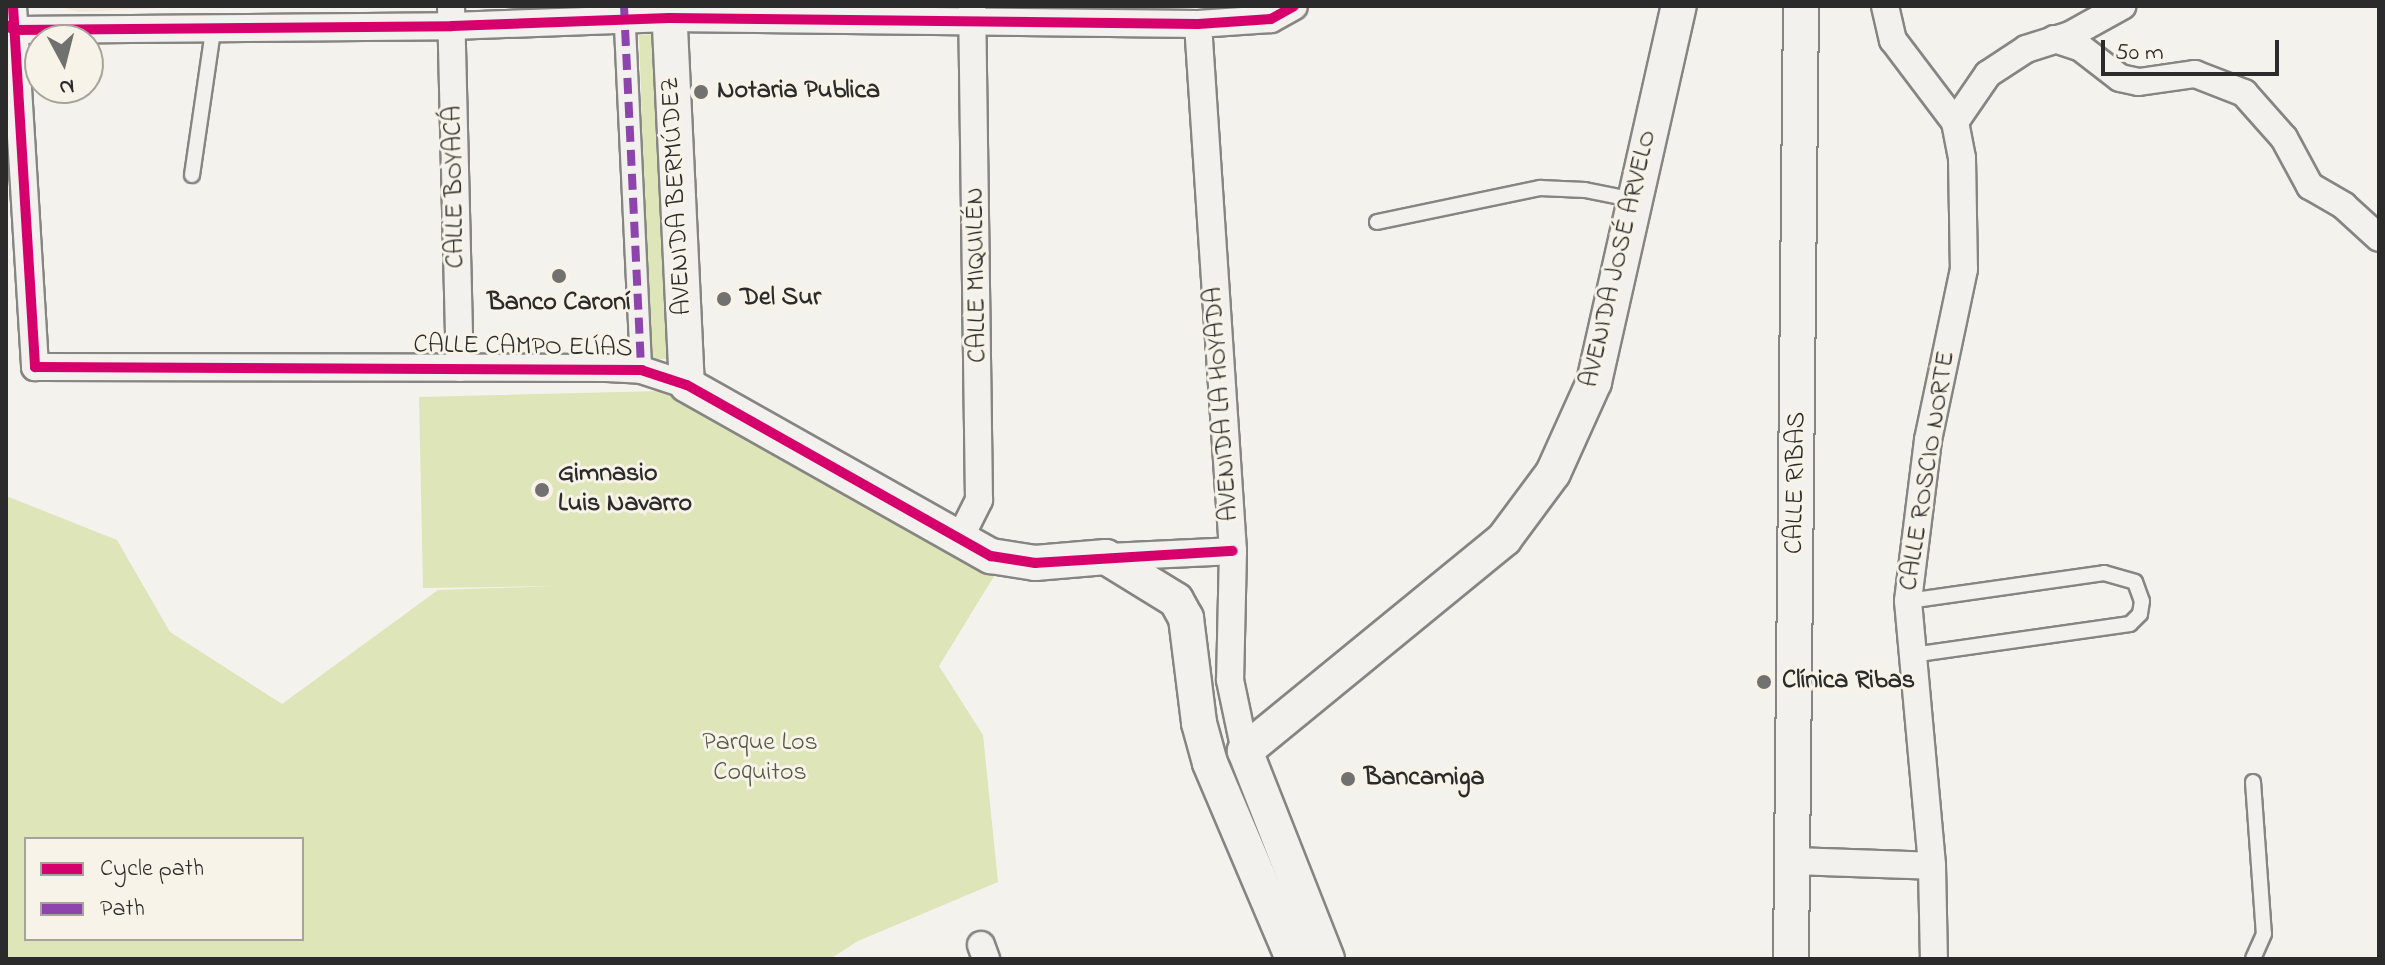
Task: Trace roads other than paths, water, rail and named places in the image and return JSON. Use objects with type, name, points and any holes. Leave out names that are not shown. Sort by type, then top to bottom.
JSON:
[{"type":"street","points":[[11,20],[214,15],[451,16],[669,12],[972,14],[1198,24],[1271,19],[1294,6]]},
{"type":"street","name":"AVENIDA JOSÉ ARVELO","points":[[1245,751],[1504,539],[1532,507],[1594,382],[1679,6]]},
{"type":"street","name":"CALLE RIBAS","points":[[1791,959],[1801,6]]},
{"type":"street","name":"CALLE ROSCIO NORTE","points":[[1885,6],[1893,40],[1955,122],[1962,158],[1964,269],[1928,440],[1908,601],[1932,866],[1934,959]]},
{"type":"street","points":[[1955,122],[1988,74],[2026,49],[2122,6]]},
{"type":"street","name":"AVENIDA BERMÚDEZ","points":[[624,12],[641,370]]},
{"type":"street","name":"AVENIDA BERMÚDEZ","points":[[669,12],[687,385]]},
{"type":"street","name":"CALLE MIQUILÉN","points":[[959,540],[979,500],[972,14]]},
{"type":"street","name":"CALLE BOYACÁ","points":[[451,16],[460,368]]},
{"type":"street","name":"CALLE CAMPO ELÍAS","points":[[11,20],[35,367],[641,370],[687,385],[991,556],[1035,563],[1106,557]]},
{"type":"street","name":"AVENIDA LA HOYADA","points":[[1198,24],[1233,551],[1230,680],[1245,751],[1327,959]]},
{"type":"street","points":[[2054,39],[2081,48],[2120,78],[2139,82],[2195,74],[2244,93],[2284,138],[2310,186],[2344,206],[2379,238]]},
{"type":"street","points":[[1106,557],[1233,551]]},
{"type":"street","points":[[1106,557],[1158,586],[1186,618],[1199,723],[1210,763],[1293,959]]},
{"type":"street","points":[[1792,861],[1932,866]]},
{"type":"lane","points":[[192,175],[214,15]]},
{"type":"lane","points":[[1377,222],[1540,188],[1585,190],[1635,200]]},
{"type":"lane","points":[[1908,601],[2104,573],[2135,582],[2142,601],[2140,614],[2130,624],[1911,655]]},
{"type":"lane","points":[[2253,782],[2264,934],[2253,959]]},
{"type":"place","name":"Notaria Publica","points":[[701,92]]},
{"type":"place","name":"Banco Caroní","points":[[559,276]]},
{"type":"place","name":"Del Sur","points":[[724,299]]},
{"type":"place","name":"Gimnasio Luis Navarro","points":[[542,490]]},
{"type":"place","name":"Clínica Ribas","points":[[1764,682]]},
{"type":"place","name":"Bancamiga","points":[[1348,779]]},
{"type":"park label","name":"Parque Los Coquitos","points":[[760,759]]}]
